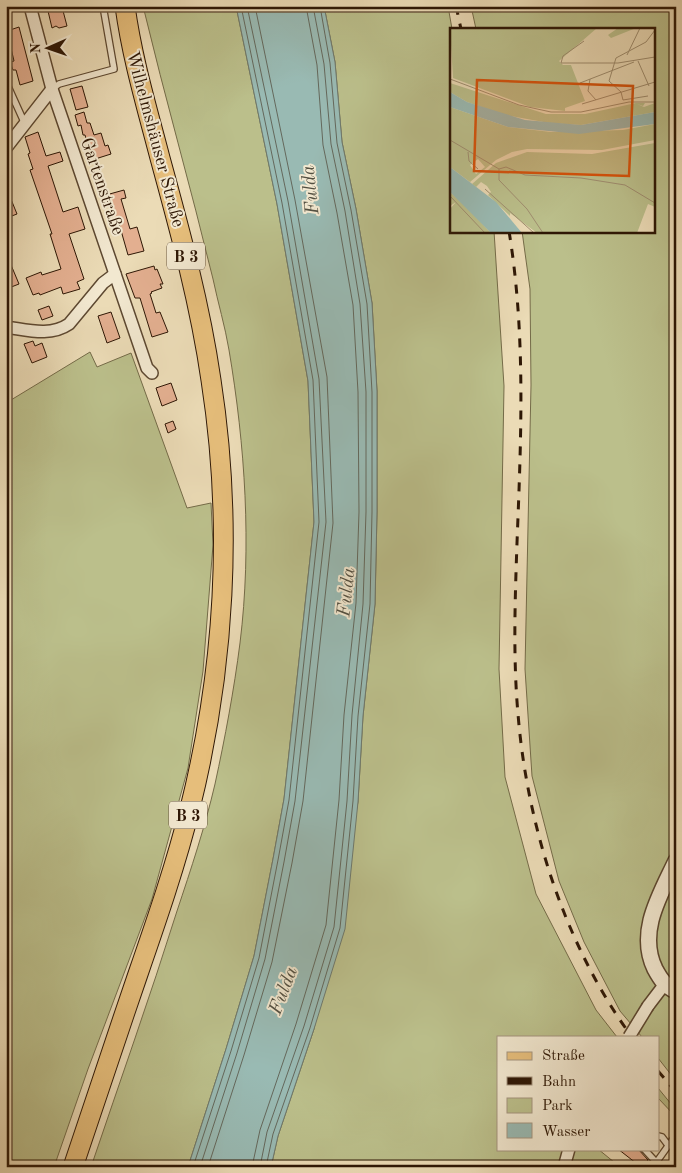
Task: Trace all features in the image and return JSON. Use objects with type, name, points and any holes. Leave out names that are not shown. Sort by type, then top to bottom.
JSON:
[{"type":"main road","name":"Wilhelmshäuser Straße","points":[[73,1167],[179,849],[200,768],[214,685],[222,604],[223,526],[220,448],[212,382],[200,313],[136,68],[125,6]]},
{"type":"street","name":"Gartenstraße","points":[[30,6],[52,88],[147,368],[152,373]]},
{"type":"street","points":[[6,148],[52,88]]},
{"type":"street","points":[[6,327],[49,332],[62,329],[69,324],[102,283],[115,274]]},
{"type":"street","points":[[630,1036],[648,1006],[670,988],[650,956],[648,935],[653,911],[676,862]]},
{"type":"street","points":[[564,1167],[569,1150]]},
{"type":"lane","name":"Wilhelmshäuser Straße","points":[[52,88],[59,84],[114,69],[103,6]]},
{"type":"lane","points":[[6,82],[24,124]]},
{"type":"lane","points":[[660,1136],[668,1145]]},
{"type":"lane","points":[[645,1150],[654,1164],[673,1139]]},
{"type":"green space","points":[[143,6],[236,6],[277,204],[308,381],[314,522],[284,799],[273,859],[254,956],[188,1167],[91,1167],[167,943],[198,848],[211,800],[235,678],[244,606],[246,570],[243,459],[229,350],[205,245]]},
{"type":"green space","points":[[324,6],[448,6],[452,28],[450,28],[450,232],[494,232],[504,386],[499,669],[505,777],[536,894],[596,1010],[616,1036],[497,1036],[497,1150],[599,1150],[620,1167],[271,1167],[278,1136],[314,1029],[358,802],[363,716],[375,604],[377,391],[372,303],[342,142],[335,62]]},
{"type":"green space","points":[[471,6],[676,6],[676,1081],[660,1061],[660,1036],[641,1036],[620,1011],[584,942],[559,881],[532,776],[525,669],[531,385],[530,289],[522,232],[654,232],[654,28],[476,28]]},
{"type":"green space","points":[[90,352],[97,367],[131,353],[187,508],[211,503],[213,545],[203,671],[188,768],[152,899],[88,1069],[54,1167],[6,1167],[6,403]]},
{"type":"green space","points":[[660,1090],[676,1110],[676,1117],[660,1100]]},
{"type":"water","name":"Fulda","points":[[236,6],[324,6],[335,62],[342,142],[372,303],[377,391],[375,604],[363,716],[358,802],[345,929],[278,1136],[271,1167],[188,1167],[254,956],[273,859],[284,799],[314,522],[308,381],[277,204]]},
{"type":"building","points":[[62,7],[67,26],[52,28],[48,11]]},
{"type":"building","points":[[19,27],[33,81],[20,85],[16,70],[13,70],[10,62],[14,61],[7,31]]},
{"type":"building","points":[[82,86],[88,107],[76,110],[70,89]]},
{"type":"building","points":[[84,112],[87,123],[90,123],[94,135],[101,133],[105,146],[108,145],[111,154],[92,160],[85,135],[83,135],[81,125],[78,126],[75,115]]},
{"type":"building","points":[[38,132],[46,156],[60,152],[63,161],[48,166],[63,212],[78,207],[85,229],[69,234],[84,279],[77,282],[80,289],[63,294],[61,287],[40,295],[39,293],[33,295],[26,278],[41,272],[42,275],[61,269],[50,234],[52,234],[30,170],[33,169],[25,137]]},
{"type":"building","points":[[6,187],[17,214],[9,217],[6,210]]},
{"type":"building","points":[[124,190],[126,198],[121,199],[130,229],[137,227],[144,251],[128,255],[118,220],[113,222],[106,195]]},
{"type":"building","points":[[6,253],[19,284],[6,289]]},
{"type":"building","points":[[154,266],[163,284],[160,284],[162,288],[150,294],[156,313],[160,312],[168,332],[152,337],[140,298],[135,298],[126,274]]},
{"type":"building","points":[[49,306],[53,316],[42,320],[38,310]]},
{"type":"building","points":[[111,312],[120,338],[107,343],[98,316]]},
{"type":"building","points":[[33,341],[35,346],[42,343],[47,357],[32,363],[24,344]]},
{"type":"building","points":[[171,383],[177,400],[162,406],[156,388]]},
{"type":"building","points":[[173,421],[176,429],[168,433],[165,424]]},
{"type":"building","points":[[619,1150],[639,1150],[648,1160],[641,1167]]},
{"type":"railway","points":[[456,6],[461,28]]},
{"type":"railway","points":[[509,232],[518,309],[520,348],[521,426],[515,650],[516,693],[523,756],[530,799],[553,883],[587,964],[608,1002],[631,1036]]},
{"type":"railway","points":[[660,1073],[676,1092]]}]
